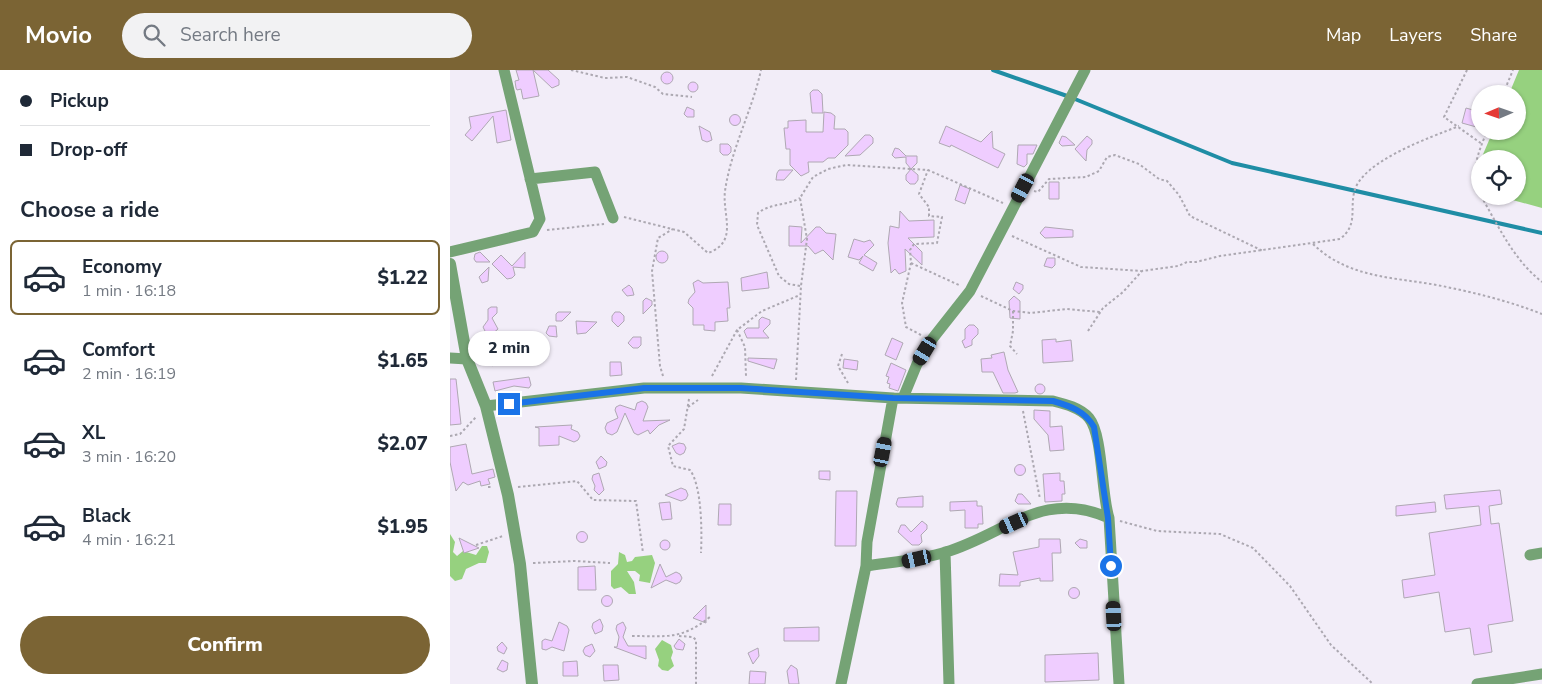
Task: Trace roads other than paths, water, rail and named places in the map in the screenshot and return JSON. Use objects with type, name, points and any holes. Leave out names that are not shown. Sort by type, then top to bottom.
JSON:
[{"type":"street","points":[[450,252],[533,232],[540,219],[539,206],[530,179],[504,70]]},
{"type":"street","points":[[841,684],[866,566],[867,542],[898,398],[933,338],[970,291],[1085,70]]},
{"type":"street","points":[[530,179],[595,172],[613,218]]},
{"type":"street","points":[[450,264],[467,359],[486,406],[515,532],[532,684]]},
{"type":"street","points":[[450,358],[467,359]]},
{"type":"street","points":[[486,406],[573,397],[615,389],[667,388],[796,390],[898,398],[1021,402],[1053,401],[1068,405],[1088,417],[1094,427],[1099,450],[1108,518],[1119,684]]},
{"type":"street","points":[[866,566],[907,561],[945,552],[1043,509],[1072,506],[1093,511],[1108,518]]},
{"type":"street","points":[[945,552],[949,684]]},
{"type":"street","points":[[1530,555],[1542,553]]},
{"type":"street","points":[[1477,684],[1542,674]]},
{"type":"waterway","points":[[993,70],[1070,97],[1232,163],[1542,233]]}]
